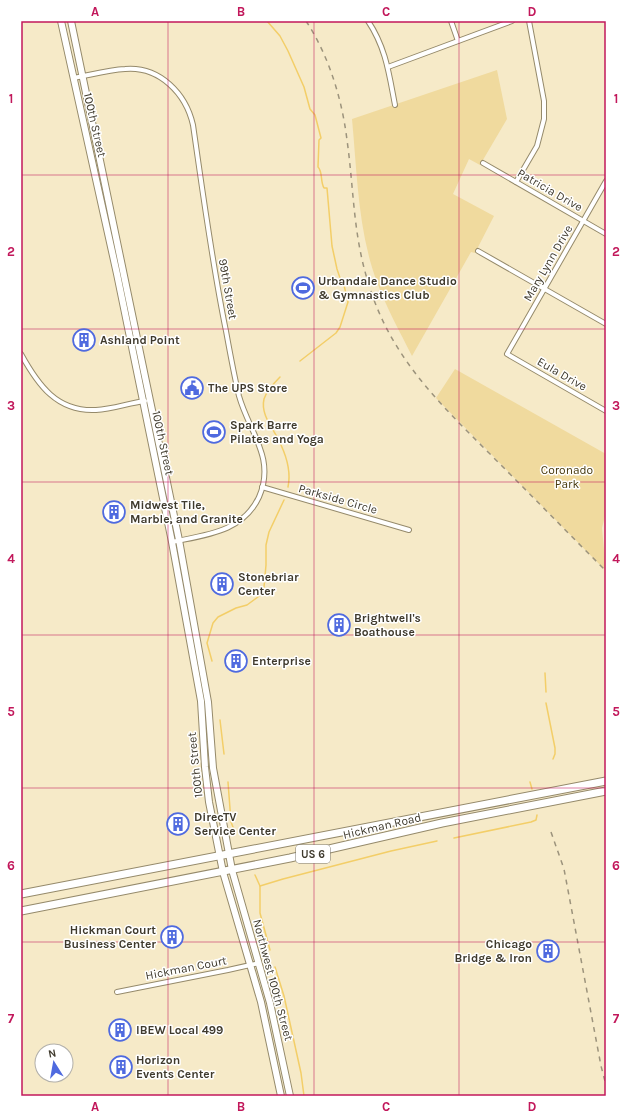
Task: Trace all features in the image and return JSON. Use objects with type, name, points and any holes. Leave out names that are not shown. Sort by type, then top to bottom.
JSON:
[{"type":"main road","name":"100th Street","points":[[61,21],[115,267],[172,542],[201,702],[205,767],[223,872]]},
{"type":"main road","name":"100th Street","points":[[71,21],[179,540],[208,702],[213,768],[232,870]]},
{"type":"main road","name":"Hickman Road","points":[[21,894],[606,781]]},
{"type":"main road","name":"Hickman Road","points":[[21,911],[322,852],[442,823],[606,791]]},
{"type":"main road","name":"Northwest 100th Street","points":[[232,870],[270,1003],[290,1096]]},
{"type":"main road","name":"Northwest 100th Street","points":[[223,872],[261,1002],[281,1096]]},
{"type":"street","points":[[368,21],[383,49],[395,105]]},
{"type":"street","points":[[451,21],[458,41]]},
{"type":"street","points":[[388,67],[512,21]]},
{"type":"street","points":[[516,182],[537,146],[543,128],[544,119],[544,100],[529,21]]},
{"type":"street","name":"99th Street","points":[[73,78],[124,69],[148,72],[162,78],[179,94],[187,107],[193,125],[217,284],[236,383],[244,411],[259,443],[265,470],[262,487],[254,505],[243,518],[217,532],[172,542]]},
{"type":"street","name":"Patricia Drive","points":[[483,163],[606,234]]},
{"type":"street","name":"Mary Lynn Drive","points":[[507,354],[606,181]]},
{"type":"street","points":[[478,251],[606,324]]},
{"type":"street","points":[[21,354],[44,390],[54,398],[70,406],[85,410],[97,410],[150,400]]},
{"type":"street","name":"Eula Drive","points":[[507,354],[606,411]]},
{"type":"street","name":"Parkside Circle","points":[[262,487],[409,530]]},
{"type":"street","name":"Hickman Court","points":[[117,992],[251,966],[259,963]]},
{"type":"green space","points":[[497,70],[507,119],[480,165],[469,159],[453,194],[494,216],[475,253],[471,252],[412,356],[385,301],[371,263],[359,202],[352,119]]},
{"type":"green space","name":"Coronado Park","points":[[455,369],[606,454],[606,512],[602,528],[606,571],[436,398]]},
{"type":"waterway","points":[[267,21],[280,36],[288,51],[304,87],[310,109],[315,115],[321,138],[319,140],[318,167],[320,169],[324,188],[327,188],[332,246],[337,269],[340,278],[343,281],[348,302],[340,327],[336,333],[300,361]]},
{"type":"waterway","points":[[280,377],[267,393],[263,405],[266,417],[287,460],[289,471],[288,487]]},
{"type":"waterway","points":[[212,661],[207,643],[213,623],[218,617],[236,608],[247,605],[262,594],[266,565],[266,545],[269,532],[284,500]]},
{"type":"waterway","points":[[545,673],[546,692]]},
{"type":"waterway","points":[[546,703],[555,748],[553,759]]},
{"type":"waterway","points":[[220,720],[224,754]]},
{"type":"waterway","points":[[228,782],[231,822],[233,827]]},
{"type":"waterway","points":[[530,782],[532,789]]},
{"type":"waterway","points":[[454,838],[531,822],[536,820],[537,815]]},
{"type":"waterway","points":[[260,886],[391,851],[437,841]]},
{"type":"waterway","points":[[255,875],[260,886],[260,913],[270,950]]},
{"type":"waterway","points":[[275,967],[284,996],[301,1073],[304,1096]]},
{"type":"railway","points":[[306,21],[328,63],[338,94],[345,125],[360,249],[369,285],[390,335],[404,358],[437,399],[606,571]]},
{"type":"railway","points":[[551,832],[564,869],[601,1066],[606,1085]]},
{"type":"place","name":"Urbandale Dance Studio & Gymnastics Club","points":[[303,288]]},
{"type":"place","name":"Ashland Point","points":[[84,340]]},
{"type":"place","name":"The UPS Store","points":[[192,388]]},
{"type":"place","name":"Spark Barre Pilates and Yoga","points":[[214,432]]},
{"type":"place","name":"Midwest Tile, Marble, and Granite","points":[[114,512]]},
{"type":"place","name":"Stonebriar Center","points":[[222,584]]},
{"type":"place","name":"Brightwell's Boathouse","points":[[339,625]]},
{"type":"place","name":"Enterprise","points":[[236,661]]},
{"type":"place","name":"DirecTV Service Center","points":[[178,824]]},
{"type":"place","name":"Hickman Court Business Center","points":[[172,937]]},
{"type":"place","name":"Chicago Bridge & Iron","points":[[548,951]]},
{"type":"place","name":"IBEW Local 499","points":[[120,1030]]},
{"type":"place","name":"Horizon Events Center","points":[[121,1067]]}]
